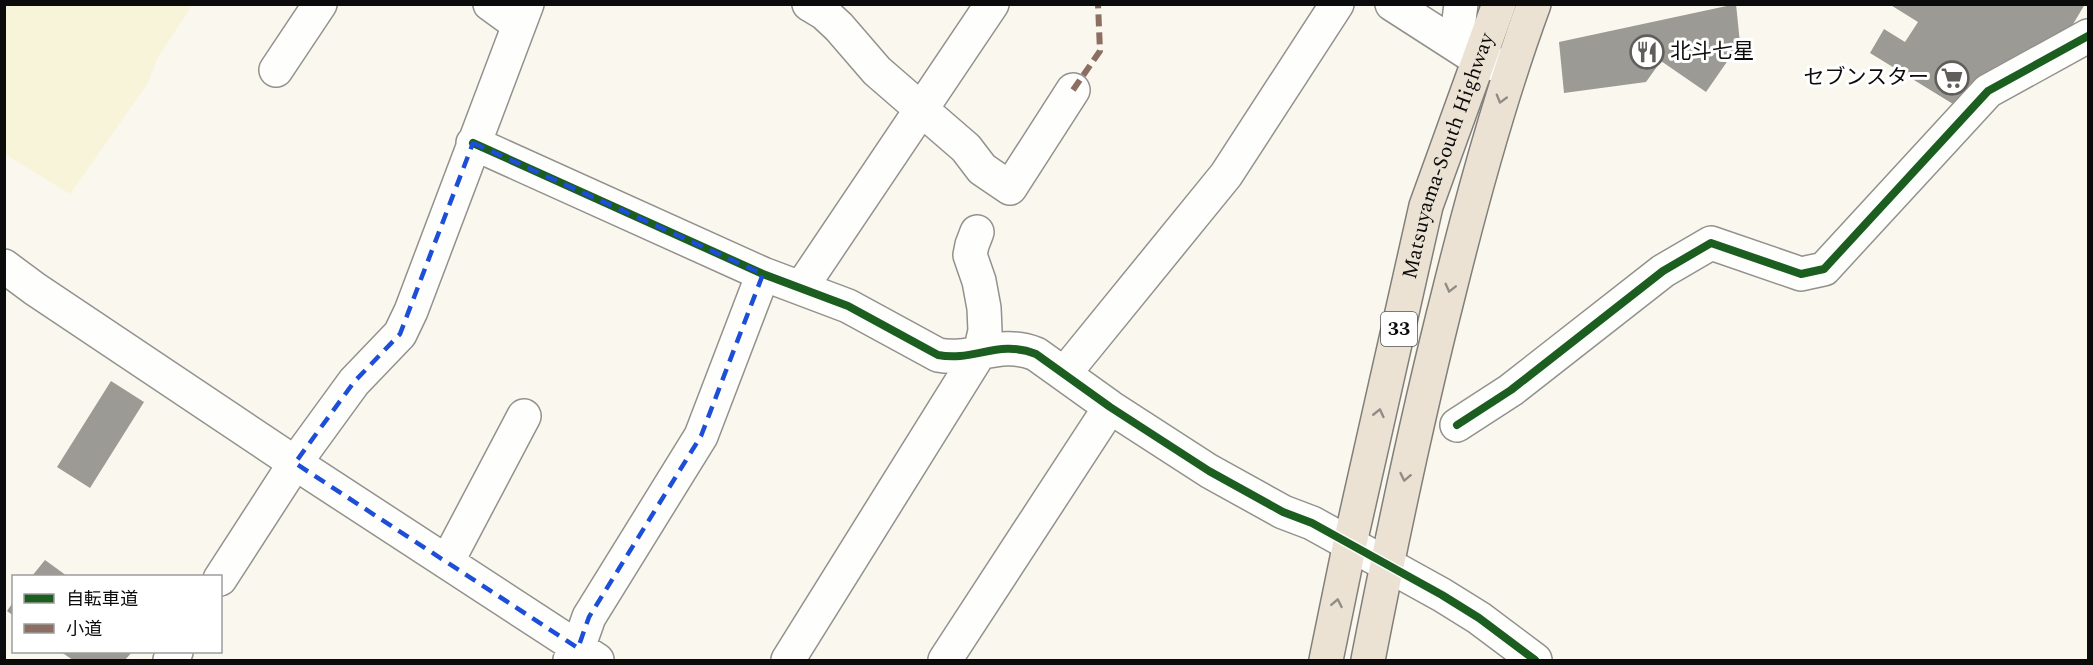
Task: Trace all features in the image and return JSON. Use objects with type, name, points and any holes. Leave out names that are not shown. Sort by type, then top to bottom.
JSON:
[{"type":"highway","name":"Matsuyama-South Highway","points":[[1326,660],[1426,206],[1467,52],[1499,4]]},
{"type":"highway","name":"Matsuyama-South Highway","points":[[1368,660],[1420,407],[1457,260],[1510,69],[1534,4]]},
{"type":"street","points":[[276,70],[320,4]]},
{"type":"street","points":[[222,576],[295,464],[354,382],[400,334],[411,311],[523,15],[490,4]]},
{"type":"street","points":[[809,4],[824,13],[877,71],[966,148],[982,169],[1010,188],[1073,90]]},
{"type":"street","points":[[801,288],[992,4]]},
{"type":"street","points":[[1064,375],[1226,175],[1337,4]]},
{"type":"street","points":[[1392,4],[1467,52],[1510,69]]},
{"type":"street","points":[[1461,4],[1467,52]]},
{"type":"street","points":[[1456,425],[1512,390],[1663,271],[1711,243],[1801,274],[1824,269],[1988,91],[2088,36]]},
{"type":"street","points":[[473,143],[763,274],[848,306],[938,355],[949,357],[1007,347],[1023,349],[1036,354],[1110,407],[1209,471],[1283,512],[1312,523],[1350,543],[1442,595],[1479,618],[1535,660]]},
{"type":"street","points":[[788,660],[980,352],[985,331],[984,308],[979,281],[970,255],[977,232]]},
{"type":"street","points":[[4,266],[44,296],[295,464],[447,562],[582,656],[589,617],[701,436],[763,274]]},
{"type":"street","points":[[945,660],[1110,407]]},
{"type":"street","points":[[447,562],[524,416]]},
{"type":"highlighted area","points":[[473,143],[763,274],[701,436],[589,617],[578,648],[295,463],[354,382],[400,334]]},
{"type":"shaded area","points":[[4,5],[192,5],[157,59],[148,83],[70,194],[5,154]]},
{"type":"building","name":"北斗七星","points":[[1736,4],[1740,43],[1706,92],[1661,61],[1646,82],[1564,93],[1559,42]]},
{"type":"building","name":"セブンスター","points":[[1889,4],[2085,4],[2072,26],[1953,104],[1870,53],[1884,29],[1905,42],[1918,22]]},
{"type":"building","points":[[111,381],[144,402],[90,488],[57,467]]},
{"type":"building","points":[[45,560],[66,575],[33,575]]},
{"type":"building","points":[[12,604],[12,615],[7,611]]},
{"type":"building","points":[[62,653],[131,653],[125,660],[73,660]]},
{"type":"marked path","points":[[1073,90],[1100,51],[1098,4]]},
{"type":"cycle path","points":[[1457,425],[1511,390],[1663,271],[1711,243],[1801,274],[1824,269],[1988,91],[2088,36]]},
{"type":"cycle path","points":[[473,143],[763,274],[848,306],[938,355],[963,356],[1010,349],[1036,354],[1110,407],[1209,471],[1283,512],[1312,523],[1442,595],[1479,618],[1535,660]]},
{"type":"place","name":"北斗七星","points":[[1647,52]]},
{"type":"place","name":"セブンスター","points":[[1952,78]]}]
